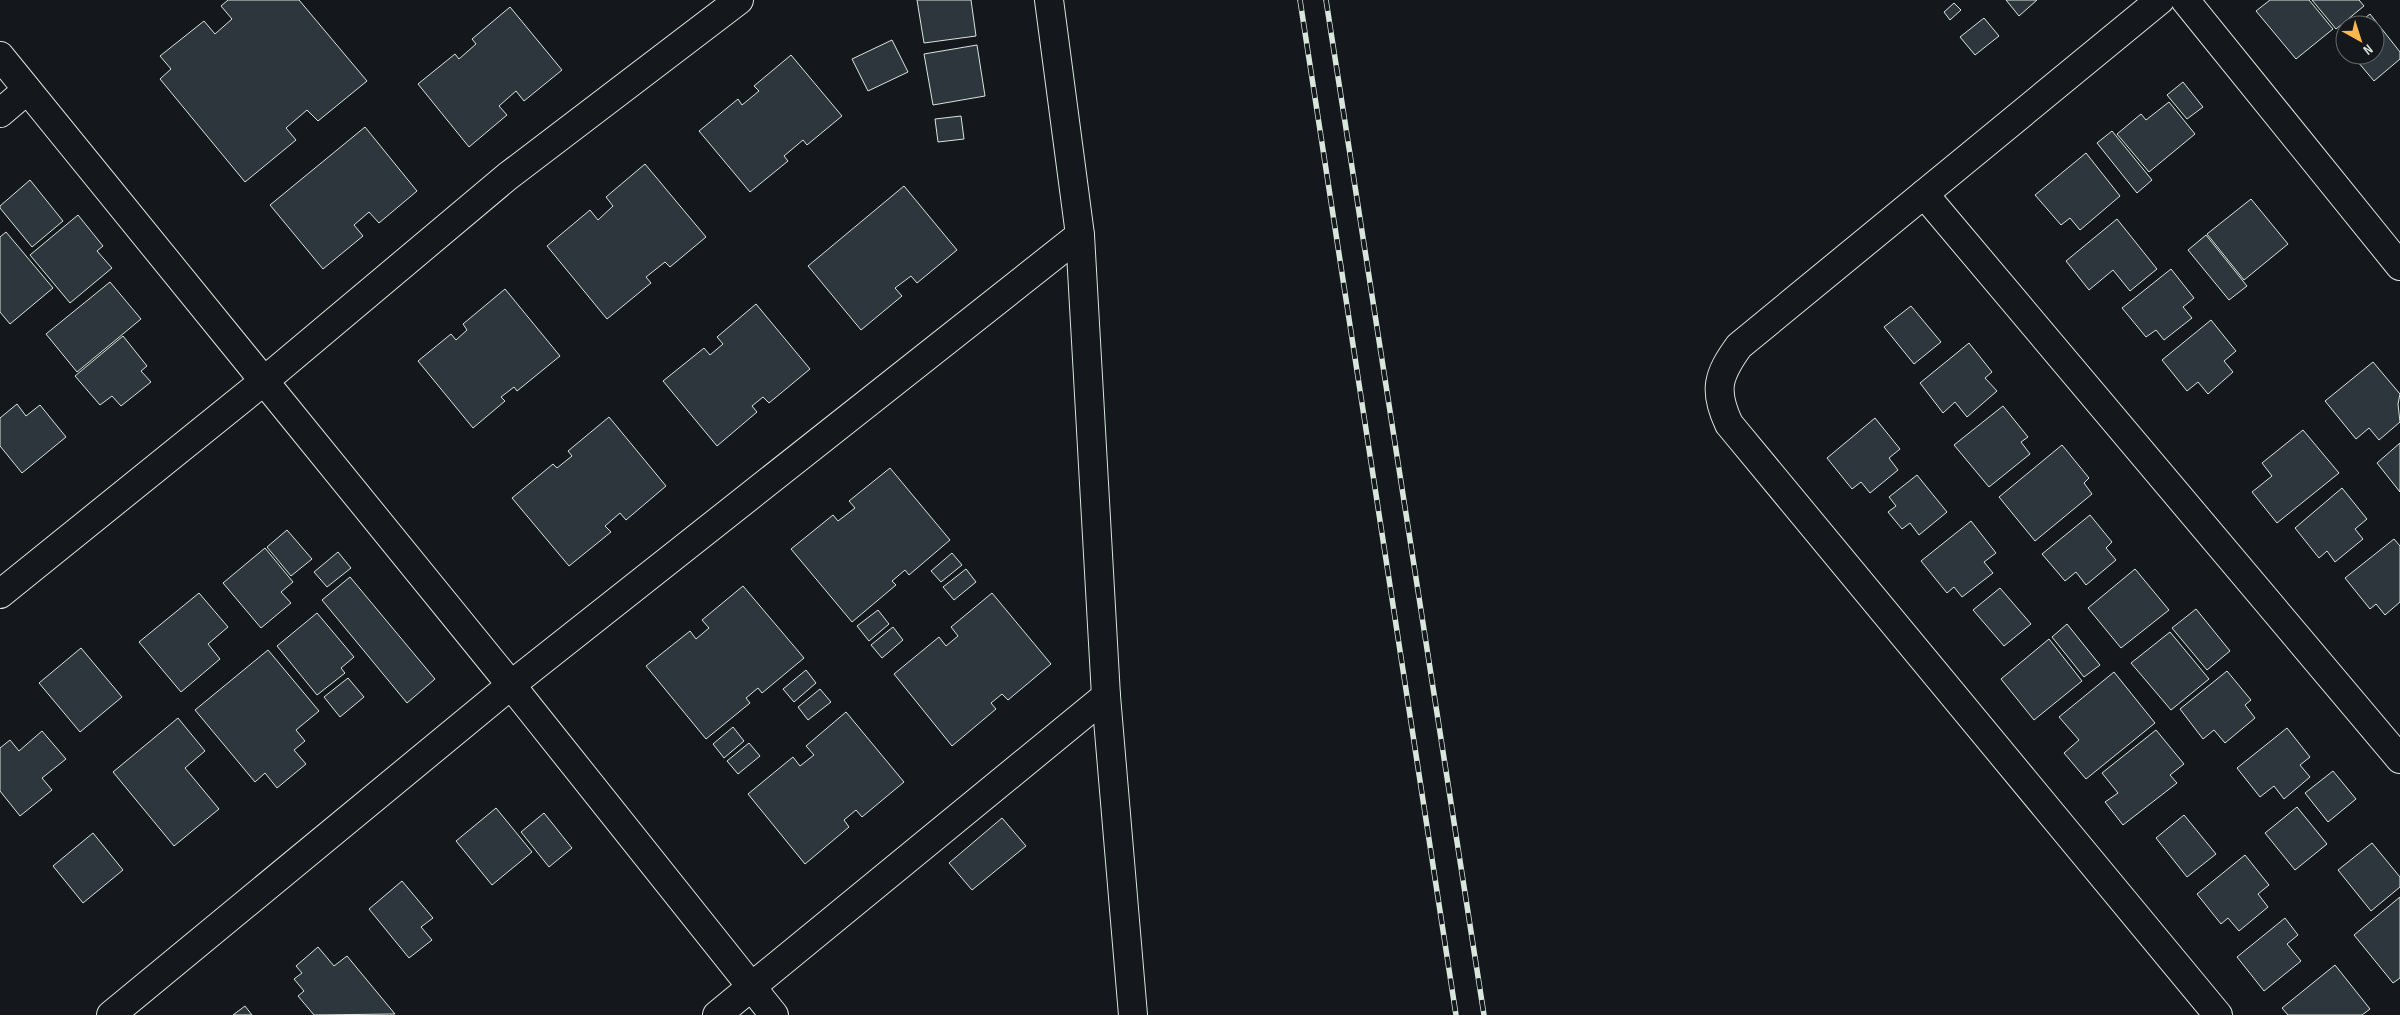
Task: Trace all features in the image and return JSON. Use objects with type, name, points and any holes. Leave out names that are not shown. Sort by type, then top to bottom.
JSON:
[{"type":"street","points":[[0,594],[264,381],[508,176],[739,0]]},
{"type":"street","points":[[1049,0],[1080,235],[1106,696],[1133,1015]]},
{"type":"street","points":[[2160,0],[1739,346],[1726,364],[1718,385],[1720,406],[1728,424],[2218,1015]]},
{"type":"street","points":[[2185,0],[2400,266]]},
{"type":"street","points":[[0,56],[511,685],[774,1015]]},
{"type":"street","points":[[0,114],[27,90]]},
{"type":"street","points":[[1924,194],[2400,759]]},
{"type":"street","points":[[110,1015],[511,685],[1080,235]]},
{"type":"street","points":[[717,1015],[1106,696]]},
{"type":"building","points":[[228,0],[299,0],[367,81],[318,121],[307,110],[286,128],[296,140],[245,182],[160,79],[171,69],[160,56],[204,21],[215,34],[232,19],[221,6]]},
{"type":"building","points":[[917,0],[971,0],[976,36],[924,43]]},
{"type":"building","points":[[2006,0],[2037,0],[2019,16]]},
{"type":"building","points":[[2270,0],[2309,0],[2333,29],[2296,59],[2256,11]]},
{"type":"building","points":[[2312,0],[2359,0],[2364,6],[2353,15],[2335,15],[2335,28]]},
{"type":"building","points":[[1954,3],[1961,10],[1950,20],[1944,12]]},
{"type":"building","points":[[510,7],[562,70],[524,101],[516,91],[499,106],[507,115],[469,147],[418,84],[455,54],[459,59],[476,44],[472,39]]},
{"type":"building","points":[[1984,18],[1999,36],[1975,55],[1960,37]]},
{"type":"building","points":[[2385,33],[2400,52],[2400,59],[2374,81],[2360,65],[2385,65]]},
{"type":"building","points":[[892,40],[908,72],[868,91],[852,59]]},
{"type":"building","points":[[977,45],[985,96],[933,105],[924,54]]},
{"type":"building","points":[[791,55],[842,116],[807,145],[803,140],[784,156],[788,161],[750,192],[699,131],[738,99],[742,105],[759,91],[754,86]]},
{"type":"building","points":[[2183,82],[2203,107],[2187,119],[2167,95]]},
{"type":"building","points":[[2169,102],[2195,134],[2149,172],[2117,134],[2141,114],[2146,120]]},
{"type":"building","points":[[961,116],[964,139],[938,142],[935,119]]},
{"type":"building","points":[[365,127],[417,191],[379,223],[369,212],[354,225],[363,236],[323,269],[270,205]]},
{"type":"building","points":[[2112,131],[2152,180],[2137,193],[2097,143]]},
{"type":"building","points":[[2086,153],[2120,196],[2080,230],[2070,218],[2061,225],[2035,195]]},
{"type":"building","points":[[645,164],[706,237],[670,267],[665,262],[646,277],[651,283],[607,319],[547,246],[590,210],[598,220],[613,206],[606,197]]},
{"type":"building","points":[[30,180],[63,221],[32,247],[0,208]]},
{"type":"building","points":[[904,186],[957,250],[917,283],[911,276],[895,288],[902,296],[861,330],[808,266]]},
{"type":"building","points":[[2251,199],[2288,244],[2244,280],[2207,234]]},
{"type":"building","points":[[78,215],[103,246],[97,251],[112,268],[70,303],[30,255]]},
{"type":"building","points":[[2117,219],[2157,269],[2130,291],[2113,270],[2089,290],[2066,261]]},
{"type":"building","points":[[6,232],[53,288],[10,324],[0,312],[0,237]]},
{"type":"building","points":[[2206,235],[2247,286],[2229,300],[2188,250]]},
{"type":"building","points":[[2171,269],[2194,298],[2183,307],[2192,318],[2164,340],[2156,330],[2146,337],[2122,308]]},
{"type":"building","points":[[110,282],[141,319],[77,372],[46,334]]},
{"type":"building","points":[[505,289],[560,356],[517,391],[514,387],[501,397],[505,401],[473,428],[418,361],[451,334],[456,340],[467,330],[463,324]]},
{"type":"building","points":[[756,304],[810,369],[769,403],[763,397],[752,406],[757,412],[717,446],[663,381],[704,348],[710,355],[723,344],[717,337]]},
{"type":"building","points":[[1911,306],[1941,342],[1914,364],[1884,327]]},
{"type":"building","points":[[2211,320],[2236,351],[2224,361],[2233,372],[2208,394],[2198,382],[2187,391],[2162,360]]},
{"type":"building","points":[[123,336],[147,366],[141,371],[151,382],[121,406],[112,396],[100,405],[75,376]]},
{"type":"building","points":[[1969,343],[1992,372],[1985,378],[1997,391],[1967,417],[1955,402],[1943,413],[1920,383]]},
{"type":"building","points":[[2373,362],[2400,394],[2398,404],[2400,422],[2379,440],[2369,428],[2356,439],[2325,401]]},
{"type":"building","points":[[17,404],[26,416],[40,405],[66,437],[22,473],[0,446],[0,418]]},
{"type":"building","points":[[2003,406],[2028,437],[2021,442],[2030,454],[1989,487],[1954,445]]},
{"type":"building","points":[[609,417],[666,486],[626,520],[620,513],[605,526],[611,532],[569,566],[512,498],[553,464],[557,468],[572,456],[568,451]]},
{"type":"building","points":[[1875,418],[1900,449],[1889,458],[1898,470],[1870,493],[1861,482],[1852,489],[1827,458]]},
{"type":"building","points":[[2303,430],[2339,473],[2277,523],[2252,492],[2272,476],[2262,463]]},
{"type":"building","points":[[2400,443],[2400,492],[2377,463]]},
{"type":"building","points":[[2062,445],[2089,478],[2084,483],[2092,494],[2035,541],[1999,497]]},
{"type":"building","points":[[890,468],[950,540],[909,575],[905,570],[892,581],[896,585],[852,622],[791,549],[833,515],[838,521],[855,508],[849,501]]},
{"type":"building","points":[[1917,475],[1947,512],[1919,535],[1910,523],[1902,529],[1888,512],[1896,506],[1889,497]]},
{"type":"building","points":[[2342,488],[2367,519],[2355,529],[2363,539],[2335,562],[2327,551],[2319,558],[2295,528]]},
{"type":"building","points":[[2090,515],[2112,542],[2106,548],[2116,560],[2086,585],[2076,572],[2065,581],[2042,554]]},
{"type":"building","points":[[1971,521],[1996,553],[1984,562],[1993,573],[1962,597],[1954,587],[1947,593],[1921,561]]},
{"type":"building","points":[[287,530],[312,559],[291,576],[267,547]]},
{"type":"building","points":[[2394,539],[2400,546],[2400,602],[2385,615],[2376,604],[2370,609],[2345,578]]},
{"type":"building","points":[[265,548],[293,582],[281,592],[291,603],[261,628],[223,583]]},
{"type":"building","points":[[338,552],[351,568],[327,587],[314,572]]},
{"type":"building","points":[[952,553],[962,565],[941,582],[931,571]]},
{"type":"building","points":[[966,569],[976,582],[954,600],[943,587]]},
{"type":"building","points":[[2135,569],[2169,610],[2121,648],[2088,608]]},
{"type":"building","points":[[350,577],[435,679],[407,703],[322,600]]},
{"type":"building","points":[[743,586],[804,658],[762,693],[758,688],[746,698],[750,703],[706,739],[646,666],[690,631],[696,639],[709,628],[702,620]]},
{"type":"building","points":[[2000,588],[2031,624],[2004,646],[1973,610]]},
{"type":"building","points":[[199,593],[228,627],[208,644],[220,659],[181,692],[139,642]]},
{"type":"building","points":[[992,593],[1051,664],[1008,700],[1002,694],[991,703],[996,709],[952,746],[894,674],[939,637],[946,646],[958,636],[951,627]]},
{"type":"building","points":[[2196,609],[2230,651],[2207,670],[2172,628]]},
{"type":"building","points":[[878,610],[889,624],[869,641],[857,626]]},
{"type":"building","points":[[317,613],[354,657],[341,668],[345,673],[317,695],[277,646]]},
{"type":"building","points":[[2067,624],[2100,665],[2084,677],[2052,637]]},
{"type":"building","points":[[893,627],[903,640],[882,658],[871,645]]},
{"type":"building","points":[[2170,632],[2209,679],[2171,710],[2131,663]]},
{"type":"building","points":[[2049,639],[2082,681],[2034,720],[2001,679]]},
{"type":"building","points":[[81,648],[122,697],[80,732],[39,683]]},
{"type":"building","points":[[268,650],[319,711],[296,730],[305,741],[294,750],[306,764],[277,788],[265,773],[255,782],[195,710]]},
{"type":"building","points":[[806,670],[816,683],[794,702],[783,689]]},
{"type":"building","points":[[2227,671],[2251,700],[2245,705],[2255,718],[2225,743],[2214,730],[2203,739],[2180,709]]},
{"type":"building","points":[[2114,672],[2155,723],[2086,779],[2064,753],[2079,740],[2059,717]]},
{"type":"building","points":[[348,678],[364,697],[340,717],[324,697]]},
{"type":"building","points":[[820,689],[831,702],[808,720],[798,707]]},
{"type":"building","points":[[846,712],[904,782],[862,817],[856,810],[844,820],[849,827],[805,864],[748,794],[793,757],[800,766],[814,755],[806,746]]},
{"type":"building","points":[[178,718],[205,751],[185,768],[219,809],[174,846],[113,772]]},
{"type":"building","points":[[733,727],[744,741],[724,758],[713,744]]},
{"type":"building","points":[[2287,728],[2310,757],[2300,765],[2310,777],[2284,799],[2274,786],[2260,797],[2237,768]]},
{"type":"building","points":[[2156,730],[2184,764],[2170,775],[2177,783],[2123,825],[2105,802],[2118,793],[2102,773]]},
{"type":"building","points":[[42,731],[66,759],[42,778],[52,790],[20,816],[0,791],[0,748],[10,740],[19,751]]},
{"type":"building","points":[[749,743],[760,756],[738,774],[727,761]]},
{"type":"building","points":[[2333,771],[2356,799],[2328,822],[2305,793]]},
{"type":"building","points":[[2297,807],[2327,844],[2295,870],[2265,833]]},
{"type":"building","points":[[496,808],[532,852],[492,885],[456,841]]},
{"type":"building","points":[[544,813],[572,848],[549,867],[521,832]]},
{"type":"building","points":[[2184,815],[2216,854],[2187,877],[2156,838]]},
{"type":"building","points":[[1002,818],[1026,846],[972,890],[949,863]]},
{"type":"building","points":[[93,833],[123,870],[83,903],[53,866]]},
{"type":"building","points":[[2372,843],[2400,877],[2400,887],[2371,911],[2338,870]]},
{"type":"building","points":[[2245,855],[2269,885],[2258,894],[2268,907],[2239,931],[2228,918],[2221,924],[2197,894]]},
{"type":"building","points":[[402,881],[433,918],[421,927],[432,940],[409,958],[369,909]]},
{"type":"building","points":[[2400,897],[2400,978],[2393,983],[2354,935]]},
{"type":"building","points":[[2285,918],[2298,935],[2287,944],[2301,961],[2264,991],[2237,957]]},
{"type":"building","points":[[318,947],[334,966],[347,956],[395,1014],[314,1015],[298,996],[304,991],[294,979],[302,973],[296,966]]},
{"type":"building","points":[[2335,965],[2370,1009],[2362,1015],[2288,1015],[2282,1008]]},
{"type":"building","points":[[245,1006],[252,1015],[233,1015]]},
{"type":"railway","points":[[1300,0],[1456,1015]]},
{"type":"railway","points":[[1326,0],[1484,1015]]}]
